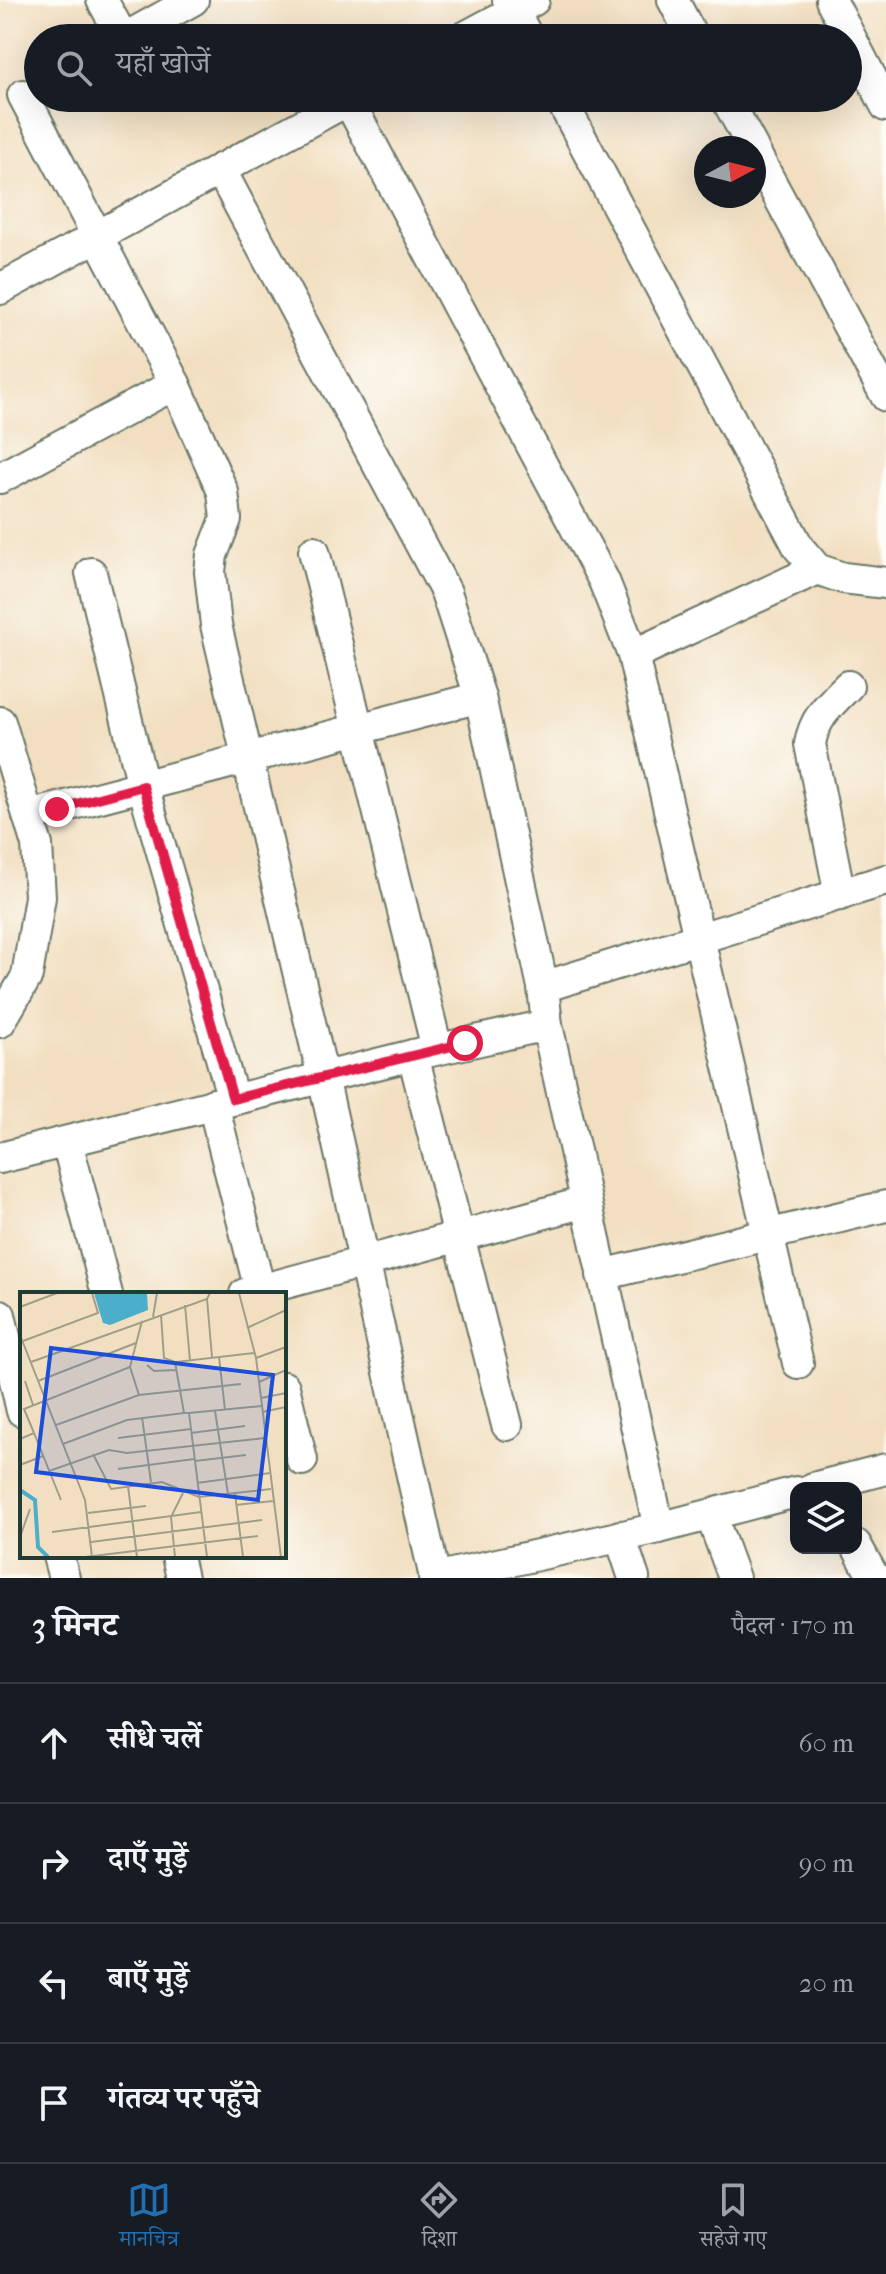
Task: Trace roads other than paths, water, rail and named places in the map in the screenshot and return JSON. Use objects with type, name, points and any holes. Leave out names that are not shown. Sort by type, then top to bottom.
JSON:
[{"type":"street","points":[[102,0],[116,24]]},
{"type":"street","points":[[149,24],[193,0]]},
{"type":"street","points":[[673,0],[686,24]]},
{"type":"street","points":[[831,0],[843,24]]},
{"type":"street","points":[[486,24],[518,4],[524,24]]},
{"type":"street","points":[[862,60],[886,106]]},
{"type":"street","points":[[29,112],[99,235],[175,384],[226,506],[226,519],[212,555],[216,625],[323,1077],[435,1578],[659,1528],[790,1494]]},
{"type":"street","points":[[0,289],[326,112]]},
{"type":"street","points":[[357,112],[604,581],[633,655],[798,1363]]},
{"type":"street","points":[[567,112],[799,548],[817,569],[843,578],[886,583]]},
{"type":"street","points":[[733,112],[746,136]]},
{"type":"street","points":[[220,169],[446,592],[480,697],[543,987],[547,1025],[659,1528]]},
{"type":"street","points":[[766,173],[886,396]]},
{"type":"street","points":[[0,478],[175,384]]},
{"type":"street","points":[[314,551],[358,729],[425,1052],[459,1236],[507,1425]]},
{"type":"street","points":[[633,655],[817,569]]},
{"type":"street","points":[[91,573],[223,1101],[256,1292],[586,1202]]},
{"type":"street","points":[[840,895],[810,744],[812,731],[821,713],[848,686]]},
{"type":"street","points":[[28,816],[480,697]]},
{"type":"street","points":[[0,722],[37,845],[40,897],[27,976],[0,1022]]},
{"type":"street","points":[[543,987],[886,880]]},
{"type":"street","points":[[0,1158],[223,1101],[547,1025]]},
{"type":"street","points":[[67,1142],[106,1292]]},
{"type":"street","points":[[602,1275],[886,1206]]},
{"type":"street","points":[[0,1315],[17,1366],[20,1393]]},
{"type":"street","points":[[286,1395],[302,1460]]},
{"type":"street","points":[[0,1418],[20,1412]]},
{"type":"street","points":[[837,1482],[886,1469]]},
{"type":"street","points":[[711,1515],[734,1578]]},
{"type":"street","points":[[620,1536],[634,1578]]},
{"type":"street","points":[[861,1554],[874,1578]]},
{"type":"street","points":[[59,1558],[64,1578]]},
{"type":"street","points":[[177,1558],[182,1578]]}]
